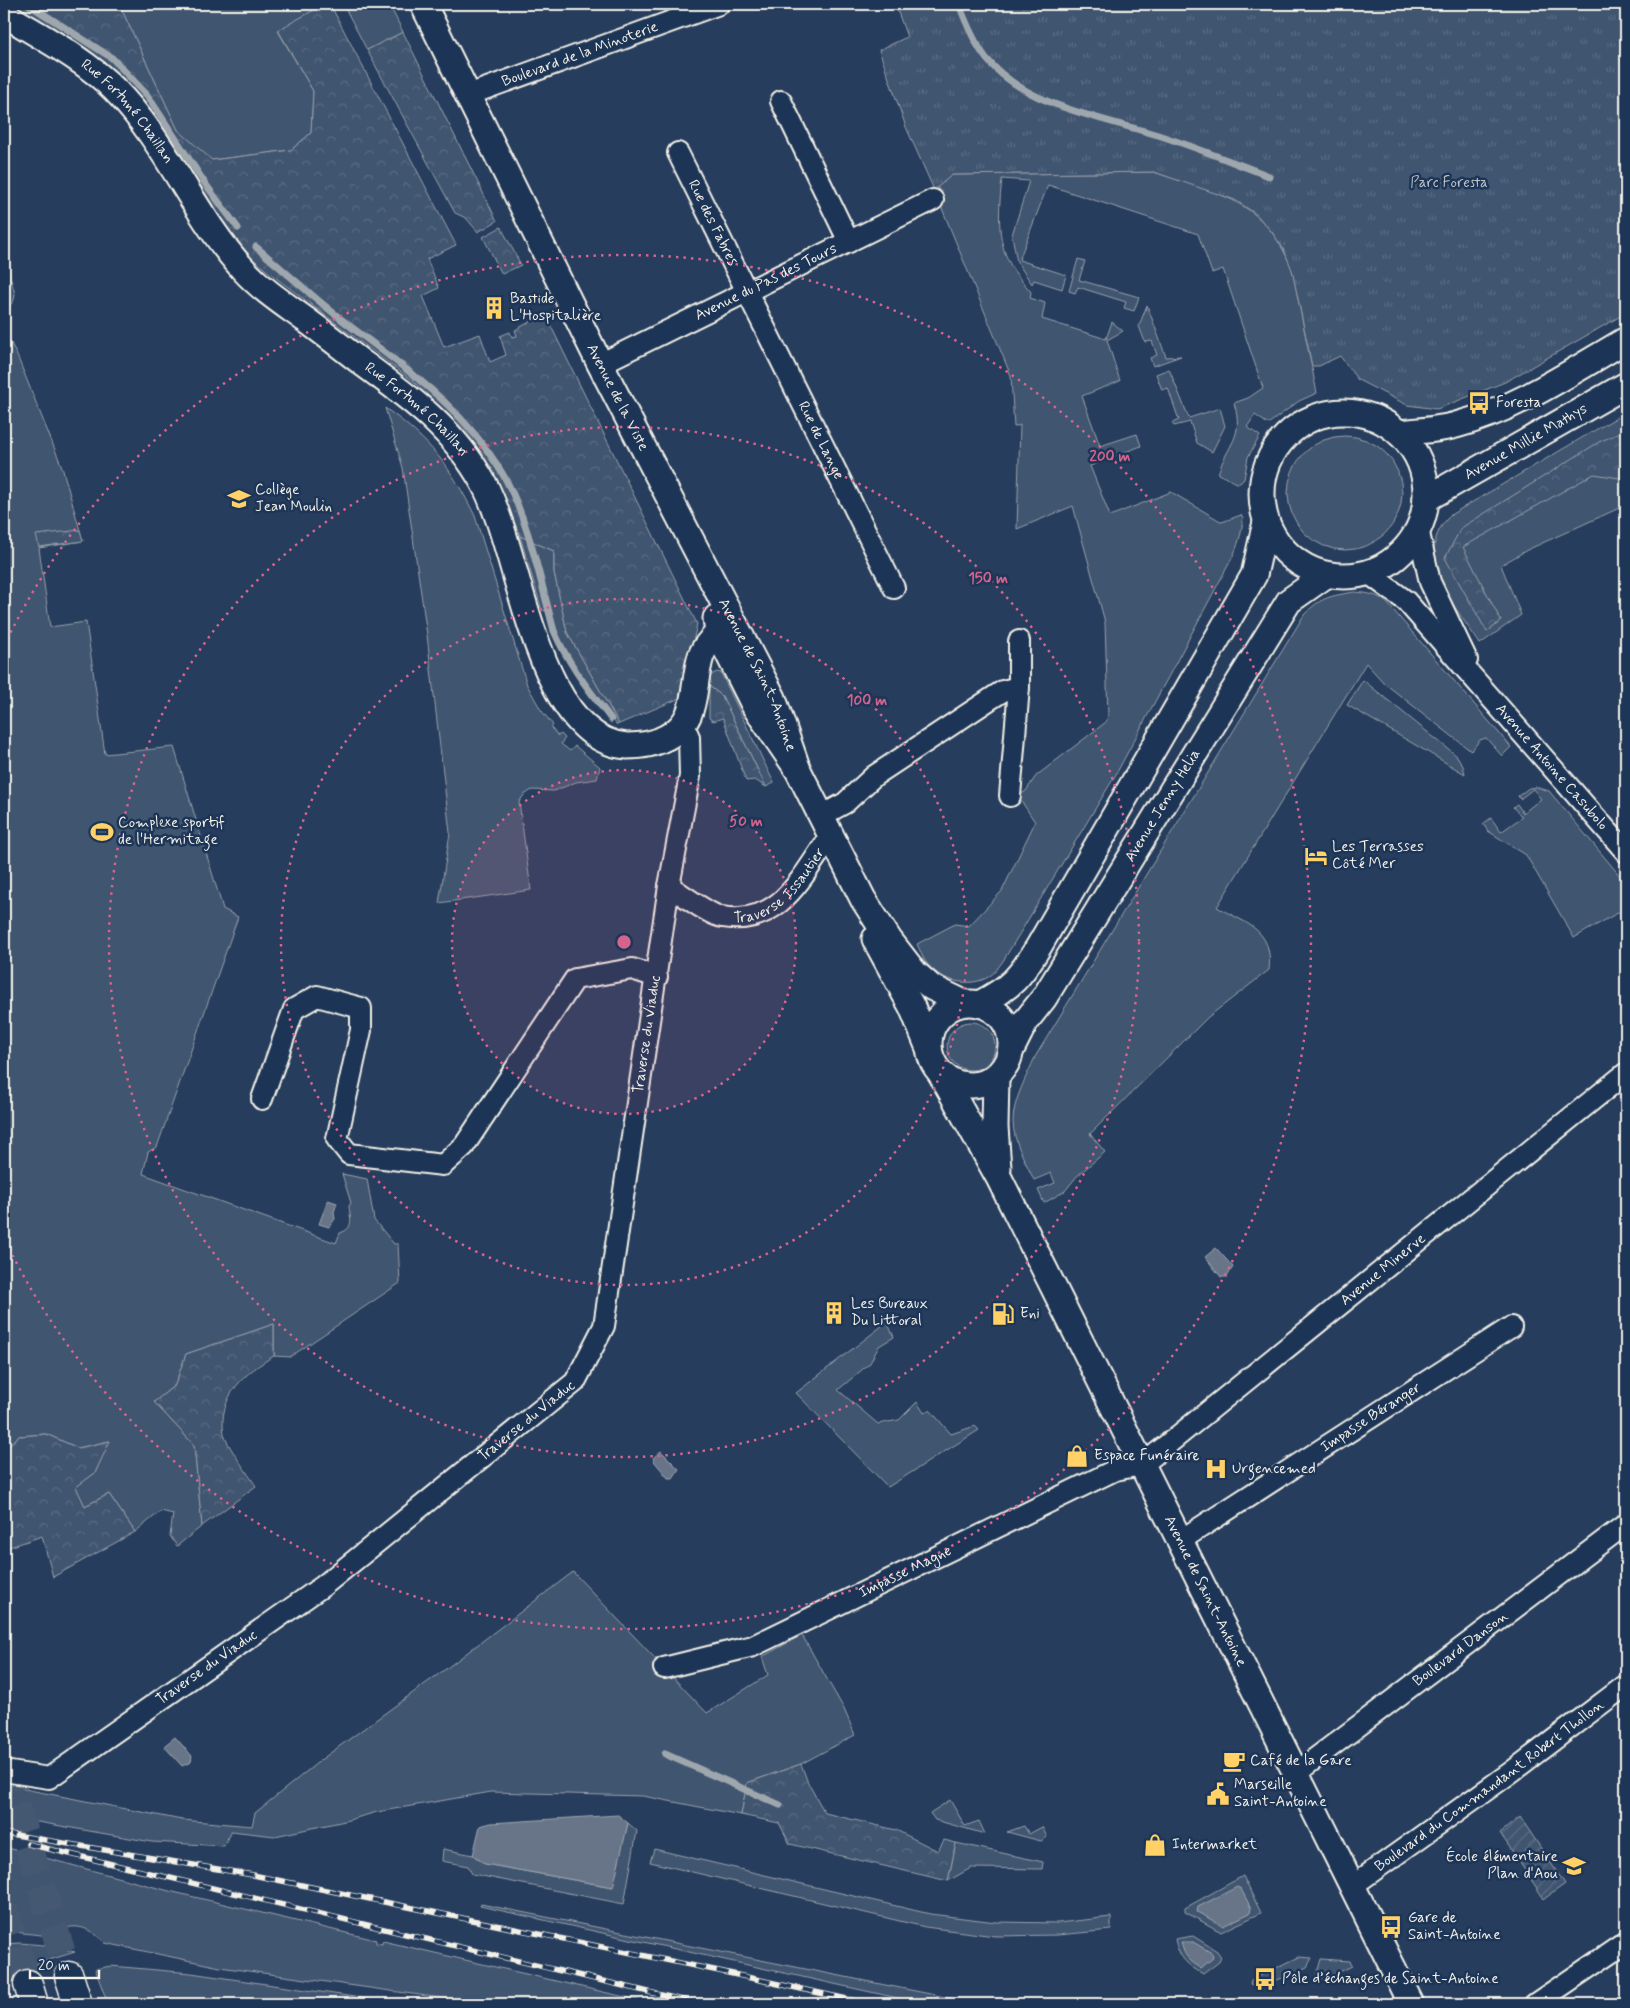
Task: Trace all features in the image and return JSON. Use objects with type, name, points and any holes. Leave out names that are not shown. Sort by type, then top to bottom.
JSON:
[{"type":"highway","points":[[69,1976],[78,2004]]},
{"type":"street","name":"Avenue de la Viste","points":[[423,4],[600,364],[713,581],[718,633]]},
{"type":"street","name":"Boulevard de la Minoterie","points":[[468,95],[719,4]]},
{"type":"street","name":"Rue Fortuné Chaillan","points":[[4,14],[94,71],[115,90],[151,135],[212,229],[244,270],[274,296],[418,403],[455,441],[473,465],[496,511],[550,680],[577,721],[593,734],[609,742],[625,746],[643,745],[660,741],[684,726]]},
{"type":"street","points":[[781,101],[849,242]]},
{"type":"street","name":"Rue des Fabres","points":[[678,153],[748,292]]},
{"type":"street","name":"Avenue du Pas des Tours","points":[[600,364],[932,200]]},
{"type":"street","name":"Rue de Lange","points":[[748,292],[894,588]]},
{"type":"street","points":[[1399,433],[1453,426],[1514,405],[1626,340]]},
{"type":"street","name":"Avenue Millie Mathys","points":[[1426,499],[1626,385]]},
{"type":"street","points":[[972,1003],[993,1010],[1004,1020],[1010,1034],[1011,1050],[1006,1064],[996,1076],[983,1083],[968,1086],[953,1082],[941,1074],[932,1061],[928,1046],[930,1031],[938,1018],[950,1008],[972,1003],[1002,992],[1020,976],[1040,946],[1254,575],[1266,522],[1262,485],[1268,462],[1281,441],[1300,425],[1323,415],[1350,412],[1376,419],[1399,433],[1414,452],[1424,475],[1426,499],[1418,529],[1406,548],[1388,563],[1368,573],[1347,576],[1326,575],[1301,564],[1280,546],[1266,522]]},
{"type":"street","name":"Avenue Antoine Casubolo","points":[[1418,529],[1430,582],[1476,680]]},
{"type":"street","name":"Avenue Antoine Casubolo","points":[[1368,573],[1406,602],[1626,852]]},
{"type":"street","name":"Avenue Jenny Helia","points":[[1011,1050],[1024,1022],[1044,998],[1289,601],[1326,575]]},
{"type":"street","name":"Avenue de Saint-Antoine","points":[[713,581],[773,698],[798,770]]},
{"type":"street","points":[[684,726],[690,711],[701,654],[718,633],[736,639],[753,658]]},
{"type":"street","name":"Avenue de Saint-Antoine","points":[[718,633],[756,707],[798,770],[863,899],[890,941],[914,972],[932,987],[972,1003]]},
{"type":"street","points":[[1010,796],[1019,687],[1019,641]]},
{"type":"street","points":[[826,826],[846,802],[881,771],[1003,691],[1019,687]]},
{"type":"street","name":"Traverse du Viaduc","points":[[4,1771],[49,1778],[323,1586],[575,1382],[604,1326],[669,886],[690,776],[689,737],[684,726]]},
{"type":"street","name":"Traverse Issautier","points":[[669,886],[720,918],[759,917],[783,902],[826,826]]},
{"type":"street","name":"Avenue de Saint-Antoine","points":[[863,899],[878,947],[912,1007],[928,1046]]},
{"type":"street","points":[[262,1099],[294,1009],[317,996],[361,1008],[361,1030],[337,1139],[349,1154],[443,1164],[464,1146],[575,979],[632,969],[657,977]]},
{"type":"street","name":"Avenue Minerve","points":[[1142,1465],[1626,1073]]},
{"type":"street","name":"Avenue de Saint-Antoine","points":[[941,1074],[999,1178],[1411,2004]]},
{"type":"street","name":"Avenue de Saint-Antoine","points":[[996,1076],[995,1127],[999,1178]]},
{"type":"street","name":"Impasse Béranger","points":[[1181,1540],[1511,1327]]},
{"type":"street","name":"Impasse Magne","points":[[664,1668],[753,1646],[1115,1470],[1142,1465]]},
{"type":"street","name":"Boulevard Danson","points":[[1296,1773],[1626,1524]]},
{"type":"street","name":"Boulevard du Commandant Robert Thollon","points":[[1352,1886],[1626,1685]]},
{"type":"street","points":[[1535,2004],[1626,1942]]},
{"type":"green space","points":[[10,4],[119,4],[178,130],[212,160],[291,150],[311,133],[313,91],[278,30],[325,4],[330,4],[456,245],[427,259],[439,288],[423,296],[444,347],[480,334],[490,362],[506,355],[500,336],[510,332],[512,337],[517,336],[515,330],[545,314],[697,624],[680,698],[619,724],[567,632],[554,572],[554,551],[520,536],[502,490],[483,455],[466,431],[413,381],[272,275],[246,253],[226,227],[164,133],[130,89],[89,50]]},
{"type":"green space","points":[[119,4],[325,4],[278,31],[313,91],[311,133],[291,150],[211,160],[178,130]]},
{"type":"green space","points":[[343,4],[389,4],[403,32],[367,50]]},
{"type":"green space","name":"Parc Foresta","points":[[895,4],[1626,4],[1626,313],[1505,382],[1437,409],[1407,405],[1358,380],[1340,356],[1319,366],[1312,366],[1292,270],[1284,250],[1272,232],[1256,214],[1235,200],[1154,172],[952,175],[934,190],[906,127],[879,50],[907,37]]},
{"type":"green space","points":[[403,32],[497,221],[478,232],[466,218],[455,213],[367,50]]},
{"type":"green space","points":[[1154,172],[1237,202],[1268,227],[1281,246],[1292,269],[1317,393],[1299,401],[1268,424],[1255,415],[1247,427],[1260,436],[1248,457],[1244,479],[1237,483],[1218,474],[1236,433],[1237,415],[1234,403],[1248,398],[1263,388],[1223,269],[1212,273],[1198,234],[1048,185],[1019,260],[1066,275],[1062,289],[1034,280],[1032,284],[1017,262],[1012,235],[1029,181],[1002,179],[1000,222],[1002,244],[1012,268],[1031,292],[1030,298],[1045,303],[1042,319],[1106,339],[1112,322],[1123,331],[1107,340],[1120,381],[1082,396],[1100,446],[1137,434],[1141,446],[1090,466],[1110,516],[1171,492],[1222,522],[1241,515],[1243,517],[1236,550],[1115,776],[1003,961],[992,975],[982,980],[973,982],[955,981],[932,969],[917,944],[955,924],[969,926],[1002,891],[1035,822],[1018,796],[1026,791],[1036,776],[1106,722],[1108,716],[1105,622],[1073,506],[1017,529],[1020,425],[1014,427],[1011,376],[941,206],[944,203],[937,186],[952,175]]},
{"type":"green space","points":[[501,227],[521,265],[502,274],[483,237]]},
{"type":"green space","points":[[4,255],[15,294],[14,300],[4,313]]},
{"type":"green space","points":[[1078,259],[1085,261],[1079,280],[1139,297],[1134,311],[1124,308],[1126,302],[1078,287],[1075,293],[1069,291]]},
{"type":"green space","points":[[1147,305],[1166,357],[1181,356],[1153,366],[1150,358],[1157,355],[1152,341],[1145,342],[1139,326]]},
{"type":"green space","points":[[4,335],[11,343],[18,358],[62,467],[83,541],[39,548],[50,627],[86,622],[105,754],[174,747],[223,909],[238,917],[157,1147],[148,1152],[143,1174],[336,1243],[340,1233],[350,1226],[349,1206],[351,1203],[342,1174],[367,1179],[374,1220],[394,1244],[398,1244],[400,1283],[290,1357],[274,1356],[274,1324],[186,1354],[175,1385],[154,1402],[194,1445],[202,1526],[177,1546],[170,1536],[173,1514],[161,1511],[135,1532],[109,1494],[85,1506],[75,1487],[95,1473],[109,1441],[78,1448],[46,1434],[19,1436],[4,1450]]},
{"type":"green space","points":[[1169,369],[1189,418],[1220,408],[1225,426],[1212,452],[1197,443],[1190,422],[1174,426],[1172,423],[1179,420],[1168,388],[1162,390],[1156,374]]},
{"type":"green space","points":[[385,408],[415,431],[427,443],[457,483],[475,516],[527,685],[541,710],[553,725],[551,728],[558,736],[561,734],[565,738],[561,744],[570,751],[575,746],[600,767],[597,779],[576,782],[554,791],[532,790],[524,795],[519,802],[531,890],[439,903],[450,833],[427,635],[403,468]]},
{"type":"green space","points":[[1626,412],[1626,505],[1527,550],[1501,565],[1521,615],[1480,644],[1440,580],[1435,563],[1434,546],[1440,530],[1452,514]]},
{"type":"green space","points":[[1626,430],[1626,479],[1594,474],[1463,547],[1501,621],[1487,632],[1445,558],[1461,528],[1599,442]]},
{"type":"green space","points":[[1345,436],[1367,440],[1386,452],[1398,471],[1402,493],[1398,515],[1386,534],[1367,546],[1345,550],[1323,546],[1304,534],[1292,515],[1288,493],[1292,471],[1304,452],[1323,440]]},
{"type":"green space","points":[[80,530],[83,541],[39,547],[36,535]]},
{"type":"green space","points":[[520,536],[554,551],[554,572],[567,632],[619,724],[617,725],[597,699],[570,658],[556,629],[551,613],[542,610]]},
{"type":"green space","points":[[1354,592],[1376,596],[1388,604],[1511,747],[1502,756],[1486,738],[1480,740],[1471,751],[1384,683],[1366,663],[1217,907],[1247,923],[1262,936],[1267,945],[1269,970],[1208,1017],[1090,1134],[1105,1152],[1077,1176],[1065,1191],[1044,1203],[1038,1190],[1055,1183],[1051,1173],[1034,1180],[1015,1137],[1013,1121],[1015,1105],[1035,1057],[1304,615],[1315,604],[1326,598]]},
{"type":"green space","points":[[717,672],[721,673],[774,783],[766,787],[722,696],[709,686],[711,675]]},
{"type":"green space","points":[[1363,680],[1457,756],[1465,774],[1347,705]]},
{"type":"green space","points":[[709,686],[722,696],[766,787],[755,780],[746,781],[723,718],[713,721],[709,718]]},
{"type":"green space","points":[[1536,787],[1549,791],[1626,883],[1626,908],[1574,938],[1526,855],[1488,831],[1483,824],[1491,818],[1501,832],[1522,817],[1513,807],[1517,804],[1523,813],[1541,799],[1533,789],[1520,799],[1518,796],[1529,788]]},
{"type":"green space","points":[[966,1022],[976,1022],[988,1029],[995,1041],[995,1051],[988,1063],[976,1070],[966,1070],[958,1066],[951,1059],[947,1051],[947,1041],[951,1033],[958,1026]]},
{"type":"green space","points":[[887,1322],[894,1337],[879,1346],[870,1363],[838,1390],[878,1424],[899,1420],[917,1402],[924,1413],[930,1410],[951,1434],[975,1426],[979,1430],[888,1487],[796,1393]]},
{"type":"green space","points":[[274,1324],[274,1356],[253,1370],[236,1387],[229,1397],[223,1420],[226,1439],[256,1486],[202,1526],[194,1445],[154,1402],[175,1385],[186,1354]]},
{"type":"green space","points":[[46,1434],[78,1448],[110,1441],[95,1473],[76,1487],[85,1506],[109,1494],[135,1532],[53,1577],[42,1536],[4,1549],[4,1495],[7,1493],[4,1485],[4,1450],[19,1436]]},
{"type":"green space","points":[[573,1572],[707,1713],[768,1675],[762,1657],[802,1635],[844,1709],[855,1735],[801,1764],[747,1783],[741,1815],[643,1796],[491,1792],[377,1812],[275,1836],[231,1831],[224,1846],[152,1842],[4,1818],[4,1785],[182,1820],[252,1826],[255,1813],[322,1759],[447,1668]]},
{"type":"green space","points":[[801,1764],[808,1783],[825,1813],[896,1830],[938,1851],[944,1840],[956,1843],[948,1881],[790,1844],[779,1823],[741,1815],[747,1783]]},
{"type":"green space","points":[[950,1800],[965,1826],[979,1821],[985,1834],[935,1820],[930,1813]]},
{"type":"green space","points":[[1520,1817],[1565,1884],[1544,1899],[1500,1833]]},
{"type":"green space","points":[[628,1823],[637,1831],[624,1904],[472,1874],[468,1866],[442,1861],[443,1849],[473,1855],[485,1864],[612,1887]]},
{"type":"green space","points":[[1024,1826],[1029,1834],[1042,1827],[1047,1837],[1041,1841],[1007,1832]]},
{"type":"green space","points":[[956,1843],[1043,1862],[1042,1869],[971,1868],[948,1881]]},
{"type":"green space","points":[[4,1847],[169,1891],[376,1940],[376,1943],[382,1944],[383,1941],[655,2004],[484,2004],[220,1967],[105,1943],[92,1932],[79,1927],[66,1928],[51,1936],[4,1931]]},
{"type":"green space","points":[[654,1849],[930,1914],[996,1922],[1058,1923],[1111,1917],[1111,1930],[1058,1935],[995,1936],[925,1927],[650,1862]]},
{"type":"green space","points":[[1243,1876],[1261,1913],[1221,1932],[1185,1912],[1185,1908]]},
{"type":"green space","points":[[481,1904],[980,2004],[925,2004],[480,1906]]},
{"type":"green space","points":[[1193,1936],[1217,1951],[1221,1957],[1219,1962],[1203,1974],[1184,1960],[1176,1945],[1175,1939]]},
{"type":"green space","points":[[4,1944],[43,1945],[75,1952],[4,1974]]},
{"type":"green space","points":[[1299,1957],[1312,1958],[1307,1967],[1261,1988],[1250,1984],[1251,1980]]},
{"type":"green space","points":[[1321,1959],[1350,1961],[1352,1966],[1314,1984]]},
{"type":"green space","points":[[111,1966],[191,1973],[402,2004],[108,2004],[95,1969]]},
{"type":"shaded area","points":[[328,1200],[337,1203],[334,1212],[335,1219],[329,1227],[319,1224]]},
{"type":"shaded area","points":[[1216,1248],[1233,1267],[1227,1277],[1221,1277],[1205,1257]]},
{"type":"shaded area","points":[[661,1451],[679,1469],[673,1478],[668,1478],[654,1461],[653,1458]]},
{"type":"shaded area","points":[[175,1737],[192,1756],[191,1762],[182,1766],[164,1746]]},
{"type":"shaded area","points":[[618,1815],[628,1823],[613,1887],[485,1864],[473,1855],[480,1826],[491,1823]]},
{"type":"shaded area","points":[[1237,1887],[1241,1889],[1251,1908],[1250,1913],[1223,1926],[1197,1912],[1198,1907]]},
{"type":"shaded area","points":[[1181,1942],[1193,1942],[1212,1953],[1213,1958],[1201,1968],[1188,1958]]},
{"type":"waterway","points":[[28,4],[112,58],[147,95],[204,182],[238,228]]},
{"type":"waterway","points":[[959,4],[971,32],[986,58],[1002,74],[1021,88],[1066,108],[1158,135],[1269,176]]},
{"type":"waterway","points":[[256,247],[334,314],[432,390],[451,408],[486,449],[502,473],[519,508],[554,631],[566,655],[611,719]]},
{"type":"waterway","points":[[665,1754],[780,1805]]},
{"type":"tunnel","points":[[4,1765],[69,1976]]},
{"type":"tunnel","points":[[4,1908],[28,1984]]},
{"type":"railway","points":[[4,1833],[253,1875],[870,2004]]},
{"type":"railway","points":[[28,1844],[699,2004]]},
{"type":"place","name":"Bastide L'Hospitalière","points":[[494,308]]},
{"type":"place","name":"Foresta","points":[[1479,403]]},
{"type":"place","name":"Collège Jean Moulin","points":[[239,499]]},
{"type":"place","name":"Complexe sportif de l'Hermitage","points":[[102,832]]},
{"type":"place","name":"Les Terrasses Côté Mer","points":[[1316,856]]},
{"type":"place","name":"Les Bureaux Du Littoral","points":[[834,1313]]},
{"type":"place","name":"Eni","points":[[1003,1314]]},
{"type":"place","name":"Espace Funéraire","points":[[1077,1456]]},
{"type":"place","name":"Urgencemed","points":[[1216,1469]]},
{"type":"place","name":"Café de la Gare","points":[[1234,1761]]},
{"type":"place","name":"Marseille Saint-Antoine","points":[[1218,1794]]},
{"type":"place","name":"Intermarket","points":[[1155,1845]]},
{"type":"place","name":"École élémentaire Plan d'Aou","points":[[1574,1866]]},
{"type":"place","name":"Gare de Saint-Antoine","points":[[1391,1927]]},
{"type":"place","name":"Pôle d’échanges de Saint-Antoine","points":[[1265,1979]]}]
